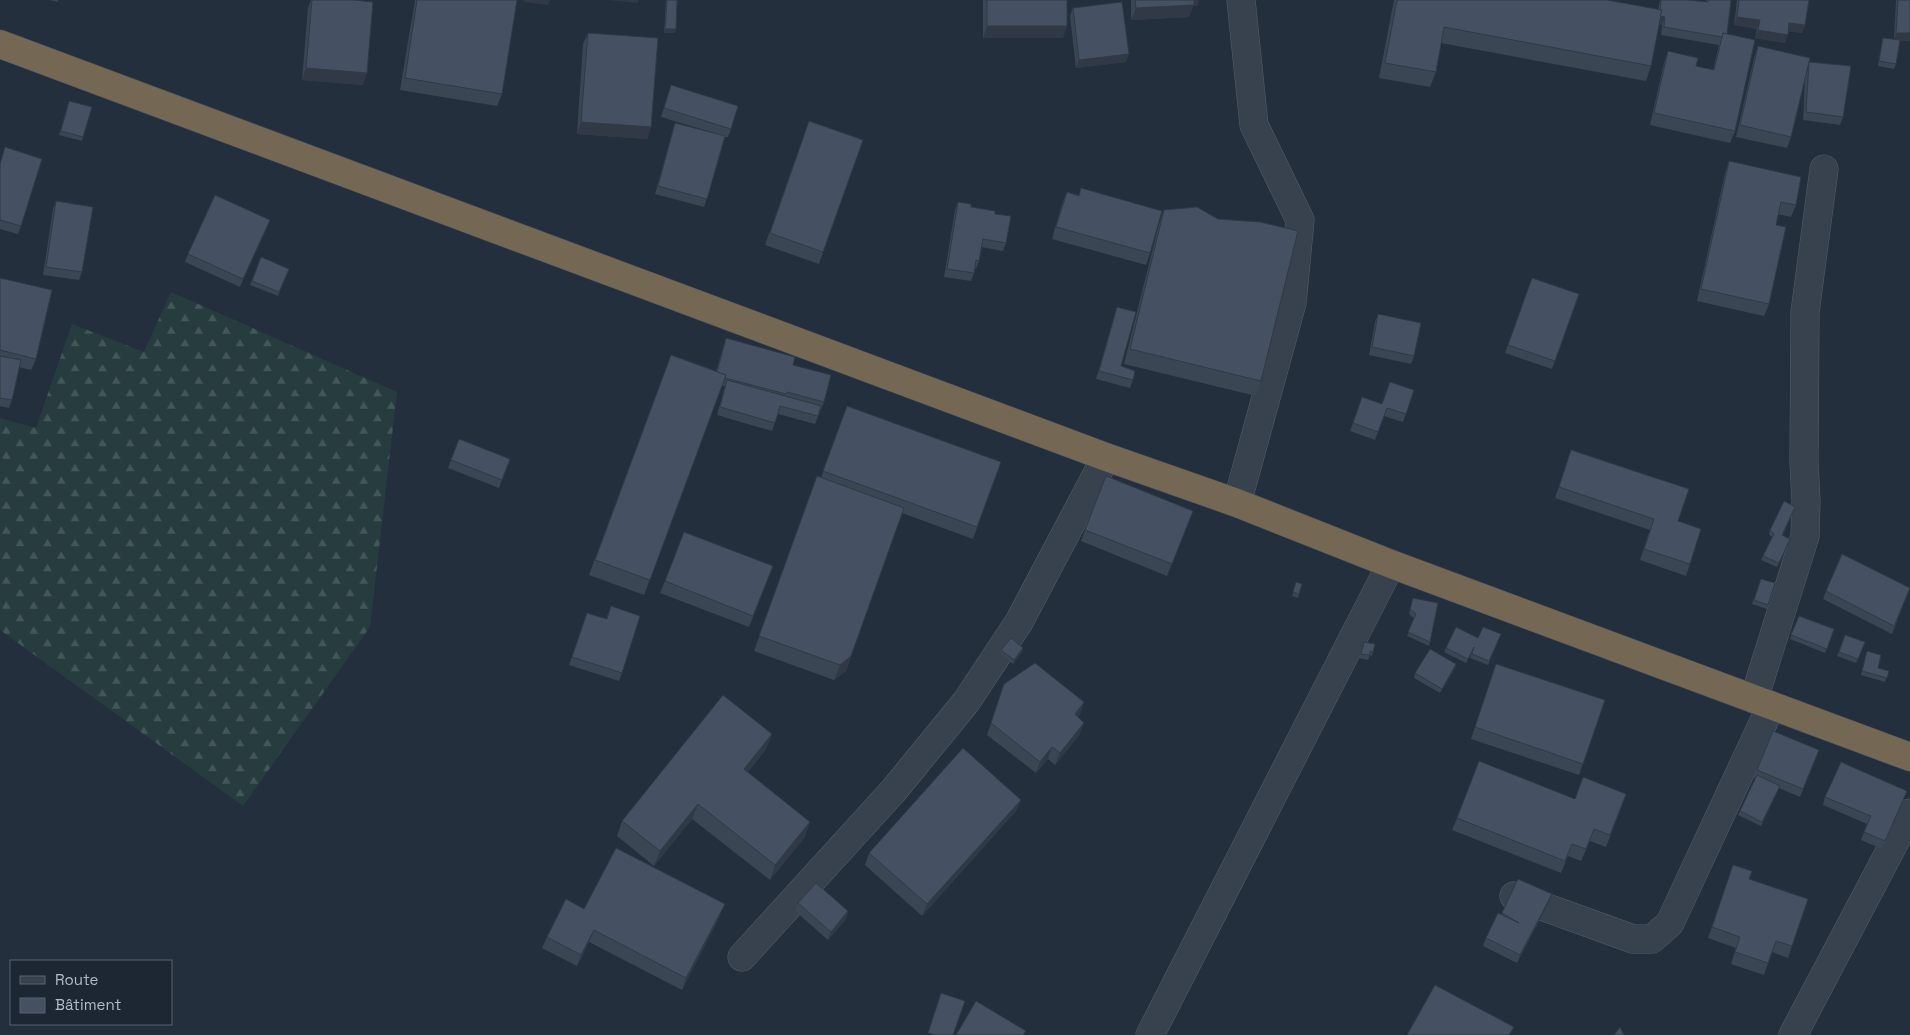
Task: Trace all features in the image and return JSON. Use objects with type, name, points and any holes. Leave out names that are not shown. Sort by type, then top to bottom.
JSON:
[{"type":"highway","points":[[0,44],[1106,457],[1237,503],[1391,564],[1910,758]]},
{"type":"street","points":[[1237,503],[1292,303],[1300,220],[1254,125],[1240,0]]},
{"type":"street","points":[[1514,896],[1633,939],[1652,939],[1670,924],[1763,703],[1805,536],[1805,312],[1824,169]]},
{"type":"street","points":[[742,957],[894,790],[966,702],[1019,622],[1106,457]]},
{"type":"street","points":[[1150,1035],[1391,564]]},
{"type":"street","points":[[1793,1035],[1910,813]]},
{"type":"green space","points":[[171,292],[397,392],[370,627],[243,806],[0,630],[0,418],[36,428],[72,324],[144,352]]},
{"type":"building","points":[[312,0],[373,2],[367,73],[306,68]]},
{"type":"building","points":[[417,0],[517,0],[502,94],[405,78]]},
{"type":"building","points":[[667,0],[677,0],[676,29],[665,29]]},
{"type":"building","points":[[987,0],[1067,0],[1067,26],[987,26]]},
{"type":"building","points":[[1135,0],[1194,0],[1194,5],[1136,8]]},
{"type":"building","points":[[1397,0],[1607,0],[1662,10],[1651,66],[1444,27],[1436,72],[1385,63]]},
{"type":"building","points":[[1661,0],[1708,2],[1708,0],[1731,0],[1727,34],[1723,33],[1722,37],[1664,27],[1665,17],[1660,16],[1662,10],[1660,10]]},
{"type":"building","points":[[1739,0],[1809,0],[1805,25],[1789,23],[1788,35],[1758,30],[1760,20],[1737,17]]},
{"type":"building","points":[[1898,0],[1910,0],[1910,33],[1896,33]]},
{"type":"building","points":[[1122,2],[1129,54],[1079,60],[1073,8]]},
{"type":"building","points":[[588,33],[658,38],[651,127],[581,122]]},
{"type":"building","points":[[1723,33],[1755,40],[1735,131],[1654,113],[1668,51],[1698,58],[1696,66],[1714,70]]},
{"type":"building","points":[[1883,38],[1900,40],[1896,64],[1879,61]]},
{"type":"building","points":[[1758,46],[1810,58],[1791,137],[1740,125]]},
{"type":"building","points":[[1809,62],[1851,66],[1843,117],[1806,112]]},
{"type":"building","points":[[671,85],[738,106],[731,129],[664,108]]},
{"type":"building","points":[[69,101],[92,107],[83,137],[61,131]]},
{"type":"building","points":[[809,121],[863,140],[823,252],[770,233]]},
{"type":"building","points":[[675,123],[725,136],[707,199],[658,186]]},
{"type":"building","points":[[5,147],[42,159],[21,226],[0,220],[0,164]]},
{"type":"building","points":[[1729,161],[1801,177],[1796,205],[1781,202],[1776,225],[1786,227],[1769,304],[1701,289]]},
{"type":"building","points":[[1081,188],[1162,211],[1150,253],[1056,227],[1067,192],[1079,196]]},
{"type":"building","points":[[215,195],[270,220],[243,279],[188,254]]},
{"type":"building","points":[[56,201],[93,207],[82,272],[46,267]]},
{"type":"building","points":[[958,202],[971,204],[971,207],[995,211],[995,214],[1011,216],[1006,243],[983,239],[979,261],[976,260],[974,273],[947,269]]},
{"type":"building","points":[[1197,207],[1218,219],[1260,222],[1298,231],[1261,381],[1130,349],[1164,210]]},
{"type":"building","points":[[261,257],[289,269],[279,292],[252,281]]},
{"type":"building","points":[[0,278],[52,290],[36,359],[0,350]]},
{"type":"building","points":[[1532,278],[1579,294],[1555,361],[1508,345]]},
{"type":"building","points":[[1117,307],[1136,312],[1121,366],[1135,371],[1133,380],[1099,371]]},
{"type":"building","points":[[1378,314],[1421,323],[1414,356],[1372,347]]},
{"type":"building","points":[[726,338],[795,357],[793,365],[831,375],[824,402],[725,378],[726,375],[717,372]]},
{"type":"building","points":[[671,355],[726,375],[650,580],[595,560]]},
{"type":"building","points":[[0,356],[21,360],[12,400],[0,398]]},
{"type":"building","points":[[727,380],[821,406],[818,416],[780,406],[775,423],[720,407]]},
{"type":"building","points":[[1390,382],[1414,390],[1406,414],[1387,408],[1378,432],[1353,423],[1362,397],[1382,404]]},
{"type":"building","points":[[847,406],[1001,462],[977,527],[823,471]]},
{"type":"building","points":[[459,439],[510,459],[502,480],[451,460]]},
{"type":"building","points":[[1571,450],[1689,489],[1678,521],[1701,529],[1690,564],[1644,549],[1654,519],[1559,487]]},
{"type":"building","points":[[817,476],[904,508],[851,656],[840,665],[759,636]]},
{"type":"building","points":[[1106,476],[1193,511],[1172,564],[1085,530]]},
{"type":"building","points":[[1784,501],[1795,507],[1782,535],[1790,539],[1779,563],[1763,556],[1774,534],[1770,530]]},
{"type":"building","points":[[684,532],[773,566],[753,616],[665,581]]},
{"type":"building","points":[[1842,554],[1910,588],[1894,626],[1826,591]]},
{"type":"building","points":[[1761,579],[1775,583],[1768,605],[1754,600]]},
{"type":"building","points":[[1296,582],[1302,584],[1299,594],[1293,592]]},
{"type":"building","points":[[1413,598],[1438,603],[1430,642],[1408,632],[1416,614],[1410,609]]},
{"type":"building","points":[[611,606],[640,616],[622,673],[572,657],[587,613],[607,619]]},
{"type":"building","points":[[1799,616],[1834,629],[1827,649],[1791,635]]},
{"type":"building","points":[[1456,627],[1478,638],[1483,627],[1501,634],[1489,661],[1472,654],[1474,647],[1468,659],[1446,648]]},
{"type":"building","points":[[1845,635],[1865,642],[1858,659],[1839,652]]},
{"type":"building","points":[[1011,638],[1023,648],[1014,660],[1001,650]]},
{"type":"building","points":[[1364,642],[1375,644],[1373,652],[1370,651],[1370,655],[1361,654]]},
{"type":"building","points":[[1430,649],[1456,664],[1442,689],[1415,673]]},
{"type":"building","points":[[1867,651],[1881,655],[1878,668],[1889,671],[1887,678],[1862,671]]},
{"type":"building","points":[[1035,663],[1084,702],[1075,714],[1084,723],[1060,753],[1052,747],[1040,762],[991,723],[1004,684]]},
{"type":"building","points":[[1496,664],[1605,700],[1583,764],[1475,727]]},
{"type":"building","points":[[723,695],[772,734],[744,769],[810,822],[775,865],[698,804],[660,851],[622,821]]},
{"type":"building","points":[[1773,731],[1819,750],[1803,789],[1757,770]]},
{"type":"building","points":[[963,748],[1021,800],[927,904],[869,853]]},
{"type":"building","points":[[1479,761],[1575,799],[1583,777],[1626,794],[1610,835],[1594,829],[1586,849],[1572,844],[1565,861],[1457,818]]},
{"type":"building","points":[[1841,762],[1907,791],[1885,841],[1864,832],[1871,816],[1825,797]]},
{"type":"building","points":[[1757,775],[1780,786],[1762,822],[1740,811]]},
{"type":"building","points":[[616,848],[725,904],[686,978],[594,930],[581,955],[547,937],[566,899],[584,909]]},
{"type":"building","points":[[1733,865],[1752,871],[1749,879],[1808,899],[1792,946],[1776,941],[1768,963],[1735,952],[1740,937],[1712,927]]},
{"type":"building","points":[[1518,879],[1552,894],[1520,955],[1486,938],[1498,913],[1519,923],[1502,913]]},
{"type":"building","points":[[816,883],[848,911],[831,932],[798,903]]},
{"type":"building","points":[[1435,985],[1514,1027],[1509,1035],[1407,1035]]},
{"type":"building","points":[[941,993],[965,1001],[953,1035],[928,1033]]},
{"type":"building","points":[[976,1001],[1026,1031],[1023,1035],[956,1035]]},
{"type":"building","points":[[1620,1027],[1624,1035],[1614,1035]]}]
